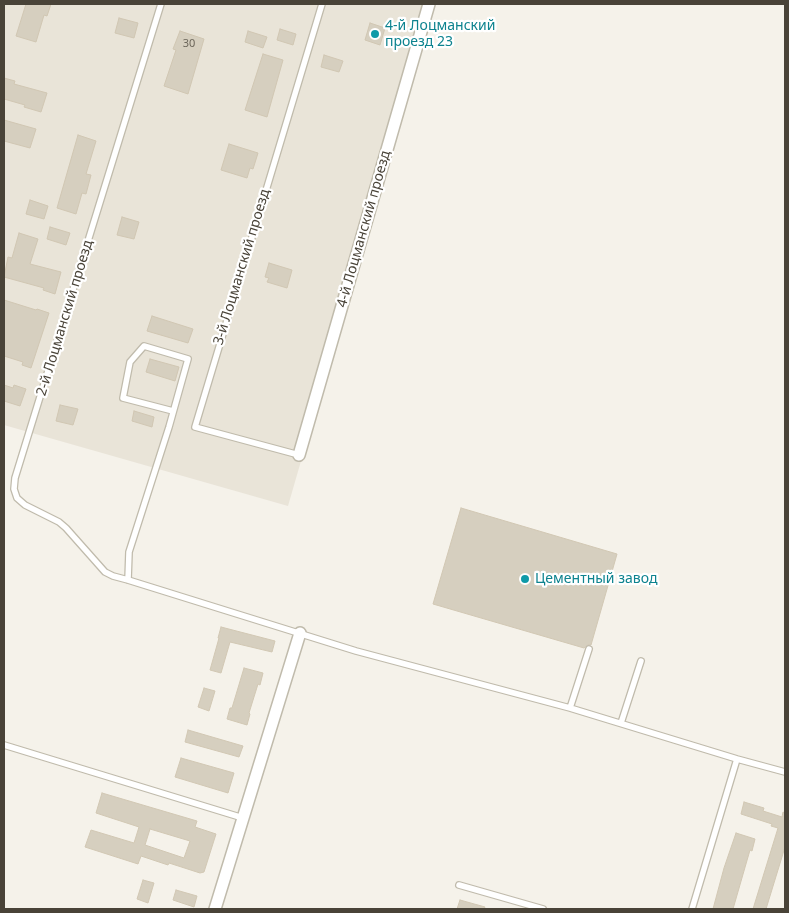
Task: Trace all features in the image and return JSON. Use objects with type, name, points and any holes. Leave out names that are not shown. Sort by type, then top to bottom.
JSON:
[{"type":"street","name":"4-й Лоцманский проезд","points":[[299,455],[429,4]]},
{"type":"street","points":[[215,909],[300,633]]},
{"type":"lane","name":"2-й Лоцманский проезд","points":[[162,4],[15,478],[16,498],[59,522],[108,575],[356,651],[570,708],[785,772]]},
{"type":"lane","name":"3-й Лоцманский проезд","points":[[299,455],[195,427],[322,4]]},
{"type":"lane","points":[[128,580],[128,552],[173,411],[188,358],[144,346],[130,362],[123,398],[173,411]]},
{"type":"lane","points":[[570,708],[589,649]]},
{"type":"lane","points":[[621,724],[641,661]]},
{"type":"lane","points":[[4,745],[243,818]]},
{"type":"lane","points":[[692,909],[737,759]]},
{"type":"lane","points":[[459,885],[530,908],[543,909]]},
{"type":"shaded area","points":[[4,4],[433,4],[288,506],[4,425]]},
{"type":"building","points":[[26,4],[51,4],[47,16],[44,15],[36,42],[16,36]]},
{"type":"building","points":[[119,18],[138,23],[134,38],[115,33]]},
{"type":"building","name":"4-й Лоцманский проезд 23","points":[[370,23],[385,28],[380,45],[365,40]]},
{"type":"building","points":[[280,29],[296,34],[293,45],[277,40]]},
{"type":"building","points":[[180,31],[204,39],[188,94],[164,86],[176,50],[173,49]]},
{"type":"building","points":[[248,31],[267,37],[263,48],[245,42]]},
{"type":"building","points":[[263,54],[283,60],[267,117],[245,110]]},
{"type":"building","points":[[324,55],[343,61],[339,72],[321,67]]},
{"type":"building","points":[[4,78],[15,81],[14,84],[47,93],[41,112],[4,99]]},
{"type":"building","points":[[4,120],[36,129],[30,148],[4,141]]},
{"type":"building","points":[[78,135],[96,141],[86,174],[91,175],[86,194],[82,193],[76,214],[57,208]]},
{"type":"building","points":[[229,144],[258,153],[253,169],[250,168],[247,178],[221,170]]},
{"type":"building","points":[[30,200],[48,206],[44,219],[26,214]]},
{"type":"building","points":[[122,217],[139,222],[134,239],[117,235]]},
{"type":"building","points":[[50,227],[70,233],[66,245],[47,239]]},
{"type":"building","points":[[19,233],[38,239],[30,264],[61,272],[55,294],[43,290],[44,288],[4,277],[8,257],[12,258]]},
{"type":"building","points":[[269,263],[292,270],[287,288],[267,282],[269,278],[265,277]]},
{"type":"building","points":[[4,300],[49,313],[31,368],[22,365],[23,362],[4,356]]},
{"type":"building","points":[[152,316],[193,329],[188,343],[147,331]]},
{"type":"building","points":[[150,359],[179,367],[175,381],[146,372]]},
{"type":"building","points":[[4,385],[13,388],[14,385],[26,389],[20,406],[4,401]]},
{"type":"building","points":[[60,405],[78,409],[73,425],[56,421]]},
{"type":"building","points":[[134,411],[154,417],[152,427],[132,421]]},
{"type":"building","name":"Цементный завод","points":[[461,508],[617,554],[591,645],[584,648],[433,604]]},
{"type":"building","points":[[221,627],[275,641],[272,652],[230,642],[221,673],[210,670]]},
{"type":"building","points":[[244,668],[263,673],[249,713],[247,725],[227,719]]},
{"type":"building","points":[[204,688],[215,691],[209,711],[198,707]]},
{"type":"building","points":[[188,730],[243,746],[239,757],[185,742]]},
{"type":"building","points":[[181,758],[234,773],[228,793],[175,777]]},
{"type":"building","points":[[102,793],[197,821],[195,827],[216,834],[204,872],[200,873],[169,863],[168,865],[141,856],[138,864],[85,847],[91,830],[134,843],[139,827],[96,813]],"holes":[[[150,829],[190,841],[184,858],[145,845]]]},
{"type":"building","points":[[744,802],[764,808],[763,811],[782,817],[783,812],[785,813],[785,847],[766,909],[753,909],[778,828],[771,826],[772,824],[741,814]]},
{"type":"building","points":[[736,833],[755,839],[752,851],[750,850],[733,909],[713,909],[724,868]]},
{"type":"building","points":[[143,880],[154,883],[148,903],[137,899]]},
{"type":"building","points":[[176,890],[197,896],[194,907],[173,900]]},
{"type":"building","points":[[460,900],[485,907],[484,909],[457,909]]},
{"type":"place","name":"4-й Лоцманский проезд 23","points":[[375,34]]},
{"type":"place","name":"Цементный завод","points":[[525,579]]}]
